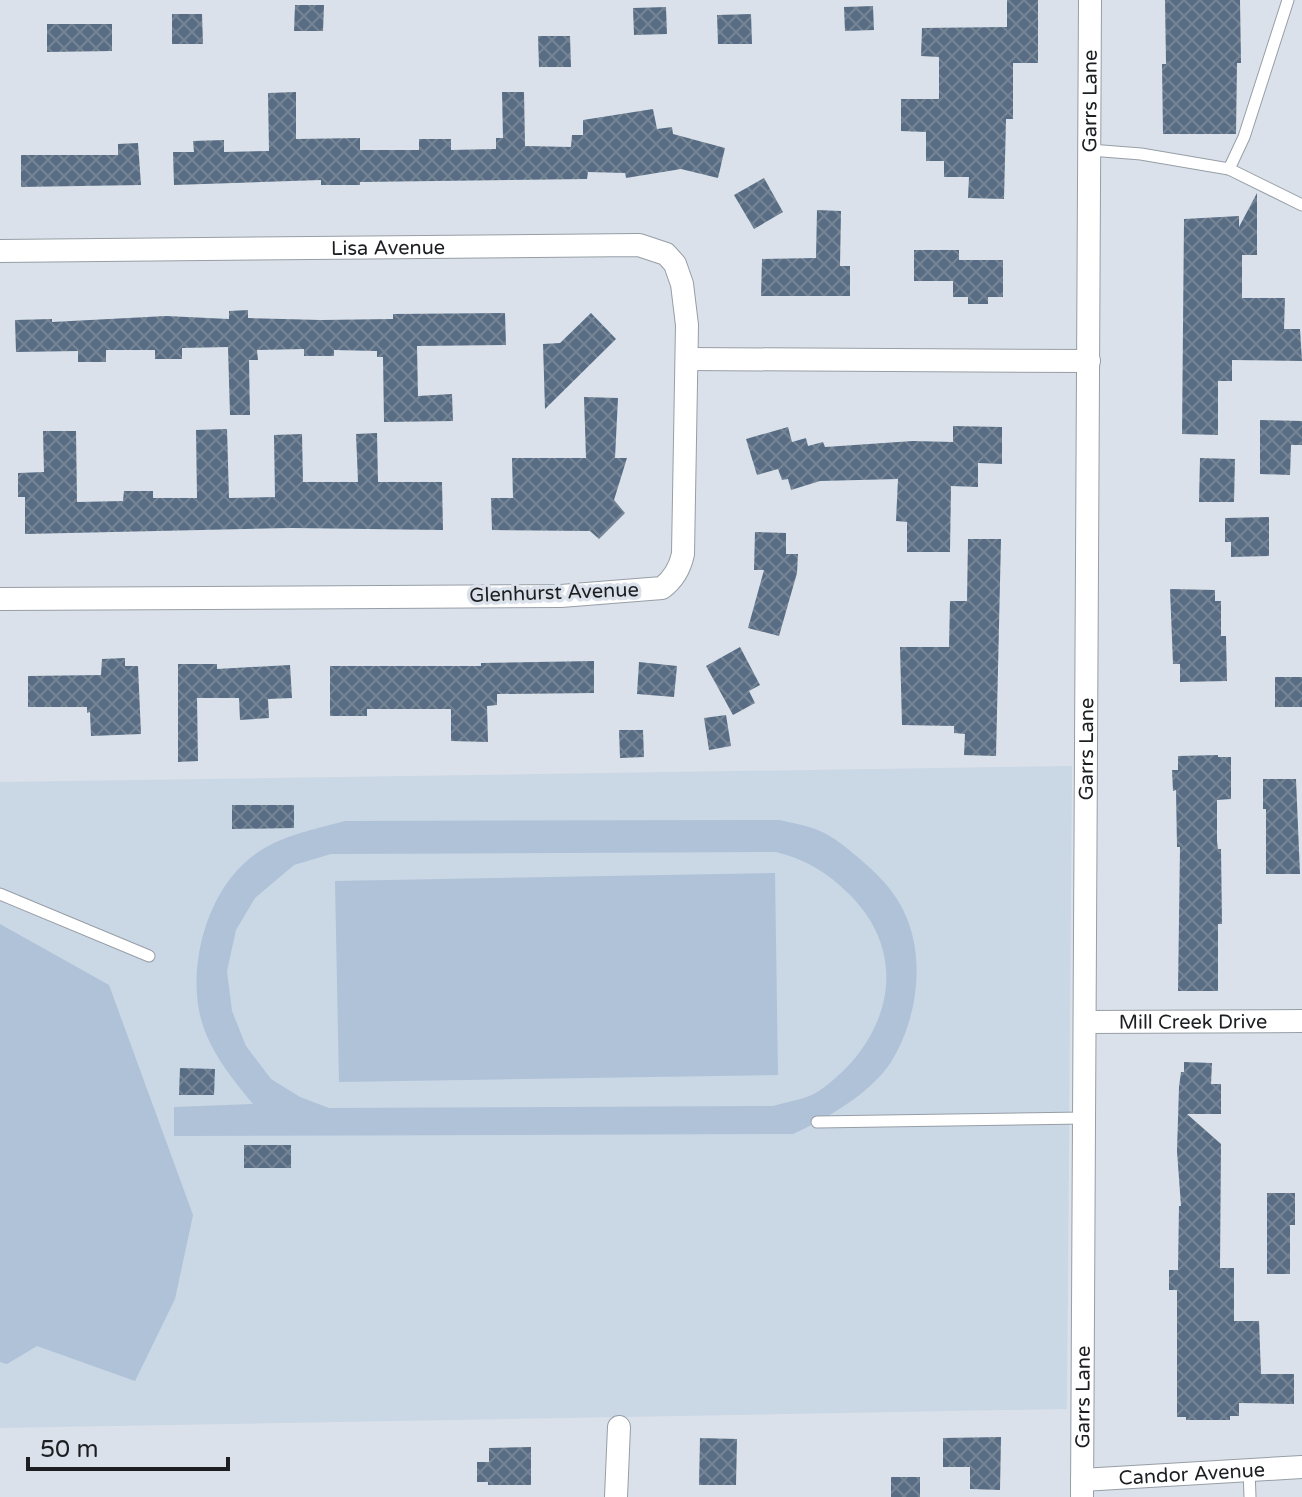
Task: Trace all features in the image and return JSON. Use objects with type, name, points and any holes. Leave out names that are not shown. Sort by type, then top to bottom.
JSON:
[{"type":"street","name":"Garrs Lane","points":[[1082,1488],[1090,0]]},
{"type":"street","name":"Lisa Avenue","points":[[0,251],[639,245],[666,254],[675,264],[686,311],[687,359]]},
{"type":"street","points":[[687,359],[1089,361]]},
{"type":"street","name":"Glenhurst Avenue","points":[[0,599],[561,596],[662,588],[680,568],[683,554],[687,359]]},
{"type":"street","name":"Mill Creek Drive","points":[[1085,1022],[1302,1021]]},
{"type":"street","points":[[616,1497],[619,1427]]},
{"type":"street","name":"Candor Avenue","points":[[1082,1488],[1302,1467]]},
{"type":"lane","points":[[1229,169],[1244,137],[1288,0]]},
{"type":"lane","points":[[1090,150],[1141,154],[1229,169],[1302,205]]},
{"type":"lane","points":[[0,894],[149,956]]},
{"type":"lane","points":[[817,1122],[1084,1118]]},
{"type":"lane","points":[[1249,1470],[1250,1497]]},
{"type":"shaded area","points":[[1072,766],[1067,1409],[0,1428],[0,782]]},
{"type":"shaded area","points":[[779,820],[815,829],[836,840],[866,864],[887,885],[909,922],[914,942],[916,984],[901,1044],[882,1074],[860,1095],[793,1134],[174,1136],[174,1107],[253,1104],[218,1058],[205,1032],[198,1004],[201,945],[214,906],[235,872],[260,851],[295,835],[345,821]],"holes":[[[776,852],[816,868],[849,894],[869,919],[881,945],[886,972],[884,998],[876,1024],[862,1049],[843,1071],[819,1091],[797,1100],[773,1106],[329,1108],[300,1097],[271,1079],[246,1046],[232,1011],[227,971],[236,930],[255,898],[294,865],[331,854]]]},
{"type":"shaded area","points":[[775,873],[778,1075],[339,1082],[335,881]]},
{"type":"shaded area","points":[[0,924],[109,985],[193,1215],[175,1299],[135,1381],[37,1346],[7,1364],[0,1362]]},
{"type":"building","points":[[1007,0],[1038,0],[1038,63],[1013,63],[1013,119],[1006,119],[1004,199],[968,198],[969,177],[944,177],[944,161],[926,161],[926,132],[901,131],[901,99],[939,99],[939,57],[921,56],[922,28],[1007,27]]},
{"type":"building","points":[[1165,0],[1240,0],[1241,63],[1237,63],[1236,134],[1163,134]]},
{"type":"building","points":[[295,5],[324,5],[323,31],[294,31]]},
{"type":"building","points":[[873,6],[874,30],[845,31],[844,7]]},
{"type":"building","points":[[666,7],[667,34],[634,35],[633,8]]},
{"type":"building","points":[[172,14],[202,14],[203,44],[172,44]]},
{"type":"building","points":[[751,14],[752,44],[718,44],[717,15]]},
{"type":"building","points":[[47,24],[112,24],[112,51],[47,52]]},
{"type":"building","points":[[538,36],[570,36],[571,67],[539,67]]},
{"type":"building","points":[[296,92],[296,139],[360,138],[360,150],[419,150],[419,139],[451,139],[451,150],[496,149],[496,138],[503,138],[502,92],[524,92],[525,146],[571,147],[572,135],[583,135],[583,120],[653,109],[657,129],[672,127],[673,134],[725,148],[718,178],[681,169],[626,178],[625,173],[588,172],[587,179],[360,182],[360,185],[321,185],[321,180],[174,185],[173,152],[194,152],[193,141],[224,140],[224,152],[269,151],[268,93]]},
{"type":"building","points":[[138,143],[141,185],[21,187],[21,155],[118,155],[118,144]]},
{"type":"building","points":[[764,178],[783,212],[754,229],[734,195]]},
{"type":"building","points":[[1257,193],[1257,255],[1242,255],[1242,298],[1285,298],[1284,329],[1300,329],[1302,361],[1232,360],[1232,381],[1218,381],[1218,435],[1182,434],[1184,219],[1239,216],[1239,227]]},
{"type":"building","points":[[817,210],[841,211],[840,266],[850,266],[850,296],[761,296],[762,259],[816,258]]},
{"type":"building","points":[[914,250],[959,250],[959,260],[1003,260],[1003,297],[988,297],[988,304],[968,304],[968,297],[953,297],[953,281],[914,281]]},
{"type":"building","points":[[248,310],[248,318],[321,320],[393,319],[393,314],[505,313],[506,345],[417,346],[418,396],[452,394],[453,421],[384,422],[383,357],[377,357],[377,351],[334,350],[334,356],[304,356],[304,349],[257,350],[258,360],[249,360],[250,415],[230,415],[228,347],[182,348],[182,359],[155,359],[155,350],[106,350],[106,362],[78,362],[78,351],[16,352],[15,320],[52,319],[52,322],[166,316],[229,319],[229,311]]},
{"type":"building","points":[[591,313],[616,339],[545,409],[543,344],[560,343]]},
{"type":"building","points":[[584,397],[618,398],[615,458],[627,458],[614,500],[625,513],[599,539],[590,531],[492,530],[491,498],[513,498],[512,458],[586,458]]},
{"type":"building","points":[[1260,420],[1302,421],[1302,445],[1291,445],[1290,475],[1260,474]]},
{"type":"building","points":[[953,426],[1002,427],[1002,464],[978,463],[978,487],[951,486],[950,552],[907,552],[907,522],[896,521],[898,479],[820,481],[791,490],[788,479],[782,480],[778,469],[757,475],[746,439],[788,427],[792,442],[806,438],[808,446],[823,442],[825,447],[913,441],[953,442]]},
{"type":"building","points":[[227,429],[229,498],[275,497],[274,435],[302,434],[303,482],[358,482],[356,434],[377,433],[378,482],[442,482],[443,530],[291,528],[25,534],[25,497],[18,497],[18,473],[44,472],[43,431],[76,431],[77,502],[123,501],[124,491],[153,491],[153,498],[197,498],[196,430]]},
{"type":"building","points":[[1200,458],[1235,459],[1234,502],[1199,502]]},
{"type":"building","points":[[1269,517],[1269,556],[1231,557],[1231,542],[1225,542],[1225,518]]},
{"type":"building","points":[[755,532],[786,533],[786,554],[798,554],[797,573],[779,636],[748,628],[764,570],[754,570]]},
{"type":"building","points":[[968,539],[1001,539],[996,756],[964,755],[965,734],[954,733],[954,726],[902,725],[900,647],[949,647],[950,601],[967,601]]},
{"type":"building","points":[[1170,589],[1215,590],[1215,601],[1221,601],[1221,636],[1226,636],[1227,681],[1180,682],[1180,664],[1173,664]]},
{"type":"building","points":[[740,647],[760,685],[749,691],[755,703],[733,715],[706,666]]},
{"type":"building","points":[[125,658],[125,666],[138,666],[141,734],[91,736],[87,707],[28,707],[28,676],[101,675],[102,659]]},
{"type":"building","points":[[594,661],[594,693],[497,694],[497,705],[487,706],[488,742],[451,741],[451,709],[367,709],[367,716],[330,716],[330,666],[481,666],[481,663]]},
{"type":"building","points":[[639,662],[677,666],[674,697],[637,694]]},
{"type":"building","points":[[178,664],[217,664],[217,669],[290,665],[292,698],[268,699],[269,718],[240,720],[239,698],[197,698],[198,761],[178,762]]},
{"type":"building","points":[[1275,677],[1302,677],[1302,707],[1275,707]]},
{"type":"building","points":[[726,715],[731,746],[709,750],[704,718]]},
{"type":"building","points":[[619,730],[643,730],[644,757],[620,758]]},
{"type":"building","points":[[1178,756],[1231,757],[1231,799],[1217,800],[1222,924],[1218,924],[1218,991],[1178,991],[1180,847],[1177,847],[1176,790],[1173,791],[1172,770],[1178,770]]},
{"type":"building","points":[[1263,779],[1296,779],[1300,874],[1266,874]]},
{"type":"building","points":[[232,805],[294,805],[294,828],[232,829]]},
{"type":"building","points":[[1184,1062],[1212,1063],[1211,1084],[1221,1084],[1221,1114],[1187,1114],[1221,1144],[1220,1268],[1234,1268],[1234,1321],[1259,1321],[1261,1374],[1294,1374],[1294,1404],[1239,1403],[1239,1416],[1230,1416],[1230,1420],[1186,1420],[1186,1417],[1177,1417],[1177,1290],[1169,1290],[1169,1270],[1178,1270],[1181,1206],[1177,1151],[1179,1087]]},
{"type":"building","points":[[180,1068],[215,1069],[214,1095],[179,1095]]},
{"type":"building","points":[[244,1145],[291,1145],[291,1168],[244,1168]]},
{"type":"building","points":[[1267,1193],[1295,1193],[1295,1225],[1290,1225],[1290,1274],[1267,1274]]},
{"type":"building","points":[[1001,1437],[1000,1490],[970,1489],[970,1467],[943,1467],[943,1438]]},
{"type":"building","points":[[700,1438],[737,1439],[736,1485],[699,1485]]},
{"type":"building","points":[[531,1447],[531,1485],[477,1482],[477,1462],[489,1462],[489,1448]]},
{"type":"building","points":[[891,1477],[920,1477],[920,1497],[891,1497]]}]
